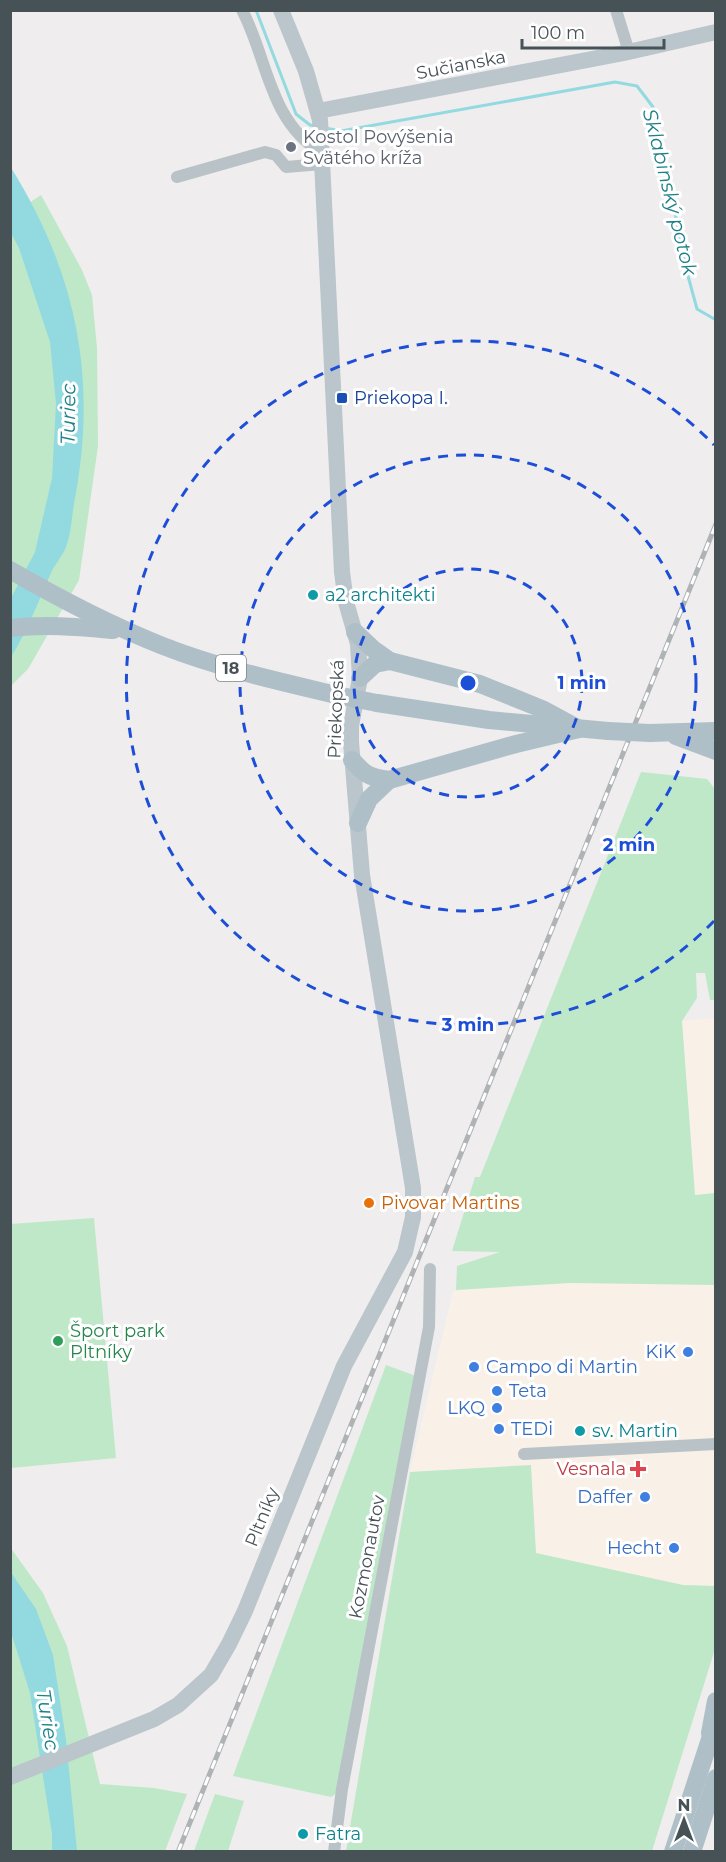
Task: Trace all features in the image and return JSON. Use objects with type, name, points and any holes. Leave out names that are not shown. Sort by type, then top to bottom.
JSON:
[{"type":"main road","name":"18","points":[[10,570],[129,632],[201,659],[336,695],[480,719],[579,729],[650,733],[716,731]]},
{"type":"main road","points":[[10,628],[69,625],[129,632]]},
{"type":"main road","points":[[355,632],[390,661],[480,684],[542,709],[579,729]]},
{"type":"main road","points":[[360,678],[375,664],[390,661]]},
{"type":"main road","points":[[352,760],[363,773],[374,778],[389,780],[516,744],[579,729]]},
{"type":"main road","points":[[669,733],[716,751]]},
{"type":"main road","points":[[358,823],[369,798],[389,780]]},
{"type":"main road","points":[[673,1851],[713,1728],[716,1701]]},
{"type":"main road","points":[[692,1851],[716,1778]]},
{"type":"street","points":[[177,177],[265,152],[276,154],[286,167],[291,168],[322,152],[303,139],[289,123],[278,104],[242,10]]},
{"type":"street","name":"Priekopská","points":[[281,10],[306,71],[319,116],[342,572],[346,602],[355,632],[360,678],[351,726],[352,760],[362,875],[412,1188],[413,1217],[405,1252]]},
{"type":"street","points":[[616,10],[629,52]]},
{"type":"street","name":"Sučianska","points":[[319,116],[716,33]]},
{"type":"street","name":"Pltníky","points":[[18,1774],[154,1719],[178,1705],[203,1684],[218,1665],[245,1611],[344,1366],[405,1252]]},
{"type":"street","name":"Kozmonautov","points":[[334,1851],[342,1789],[428,1335],[430,1269]]},
{"type":"street","points":[[524,1454],[716,1444]]},
{"type":"shaded area","points":[[715,1018],[715,1193],[695,1196],[682,1021]]},
{"type":"shaded area","name":"Campo di Martin","points":[[678,1267],[715,1269],[715,1586],[683,1585],[536,1553],[530,1465],[410,1472],[453,1291]]},
{"type":"green space","points":[[41,195],[82,270],[92,295],[97,348],[98,446],[79,580],[28,669],[11,686],[11,215]]},
{"type":"green space","points":[[641,772],[707,779],[715,789],[715,1000],[710,1000],[705,973],[696,973],[697,998],[682,1021],[695,1195],[715,1193],[715,1285],[570,1283],[456,1290],[457,1266],[500,1252],[452,1251],[475,1177],[480,1177]]},
{"type":"green space","name":"Šport park Pltníky","points":[[94,1218],[116,1458],[11,1468],[11,1224]]},
{"type":"green space","points":[[386,1365],[416,1376],[340,1791],[331,1797],[233,1776]]},
{"type":"green space","points":[[531,1465],[536,1553],[683,1585],[715,1586],[715,1649],[652,1851],[346,1851],[410,1472]]},
{"type":"green space","points":[[10,1547],[43,1593],[67,1646],[100,1784],[154,1788],[187,1794],[165,1851],[11,1851]]},
{"type":"green space","points":[[215,1794],[244,1801],[228,1851],[194,1851]]},
{"type":"water","name":"Turiec","points":[[10,166],[51,244],[65,284],[75,324],[84,406],[82,449],[68,541],[11,657],[11,598],[35,552],[52,478],[56,404],[50,342],[19,248],[11,233]]},
{"type":"water","name":"Turiec","points":[[10,1571],[36,1609],[53,1655],[66,1740],[77,1851],[52,1851],[52,1834],[30,1693],[11,1632]]},
{"type":"waterway","name":"Sklabinský potok","points":[[256,10],[296,114],[310,125],[316,126]]},
{"type":"waterway","name":"Sklabinský potok","points":[[325,128],[341,131],[615,82],[637,86],[653,107],[697,309],[716,320]]},
{"type":"railway","points":[[178,1852],[716,524]]},
{"type":"place","name":"Kostol Povýšenia Svätého kríža","points":[[291,147]]},
{"type":"place","name":"Priekopa I.","points":[[342,398]]},
{"type":"place","name":"a2 architekti","points":[[313,595]]},
{"type":"place","name":"Pivovar Martins","points":[[369,1203]]},
{"type":"place","name":"Šport park Pltníky","points":[[58,1341]]},
{"type":"place","name":"KiK","points":[[688,1352]]},
{"type":"place","name":"Campo di Martin","points":[[474,1367]]},
{"type":"place","name":"Teta","points":[[497,1391]]},
{"type":"place","name":"LKQ","points":[[497,1408]]},
{"type":"place","name":"TEDi","points":[[499,1429]]},
{"type":"place","name":"sv. Martin","points":[[580,1431]]},
{"type":"place","name":"Vesnala","points":[[638,1469]]},
{"type":"place","name":"Daffer","points":[[645,1497]]},
{"type":"place","name":"Hecht","points":[[674,1548]]},
{"type":"place","name":"Fatra","points":[[303,1834]]}]
